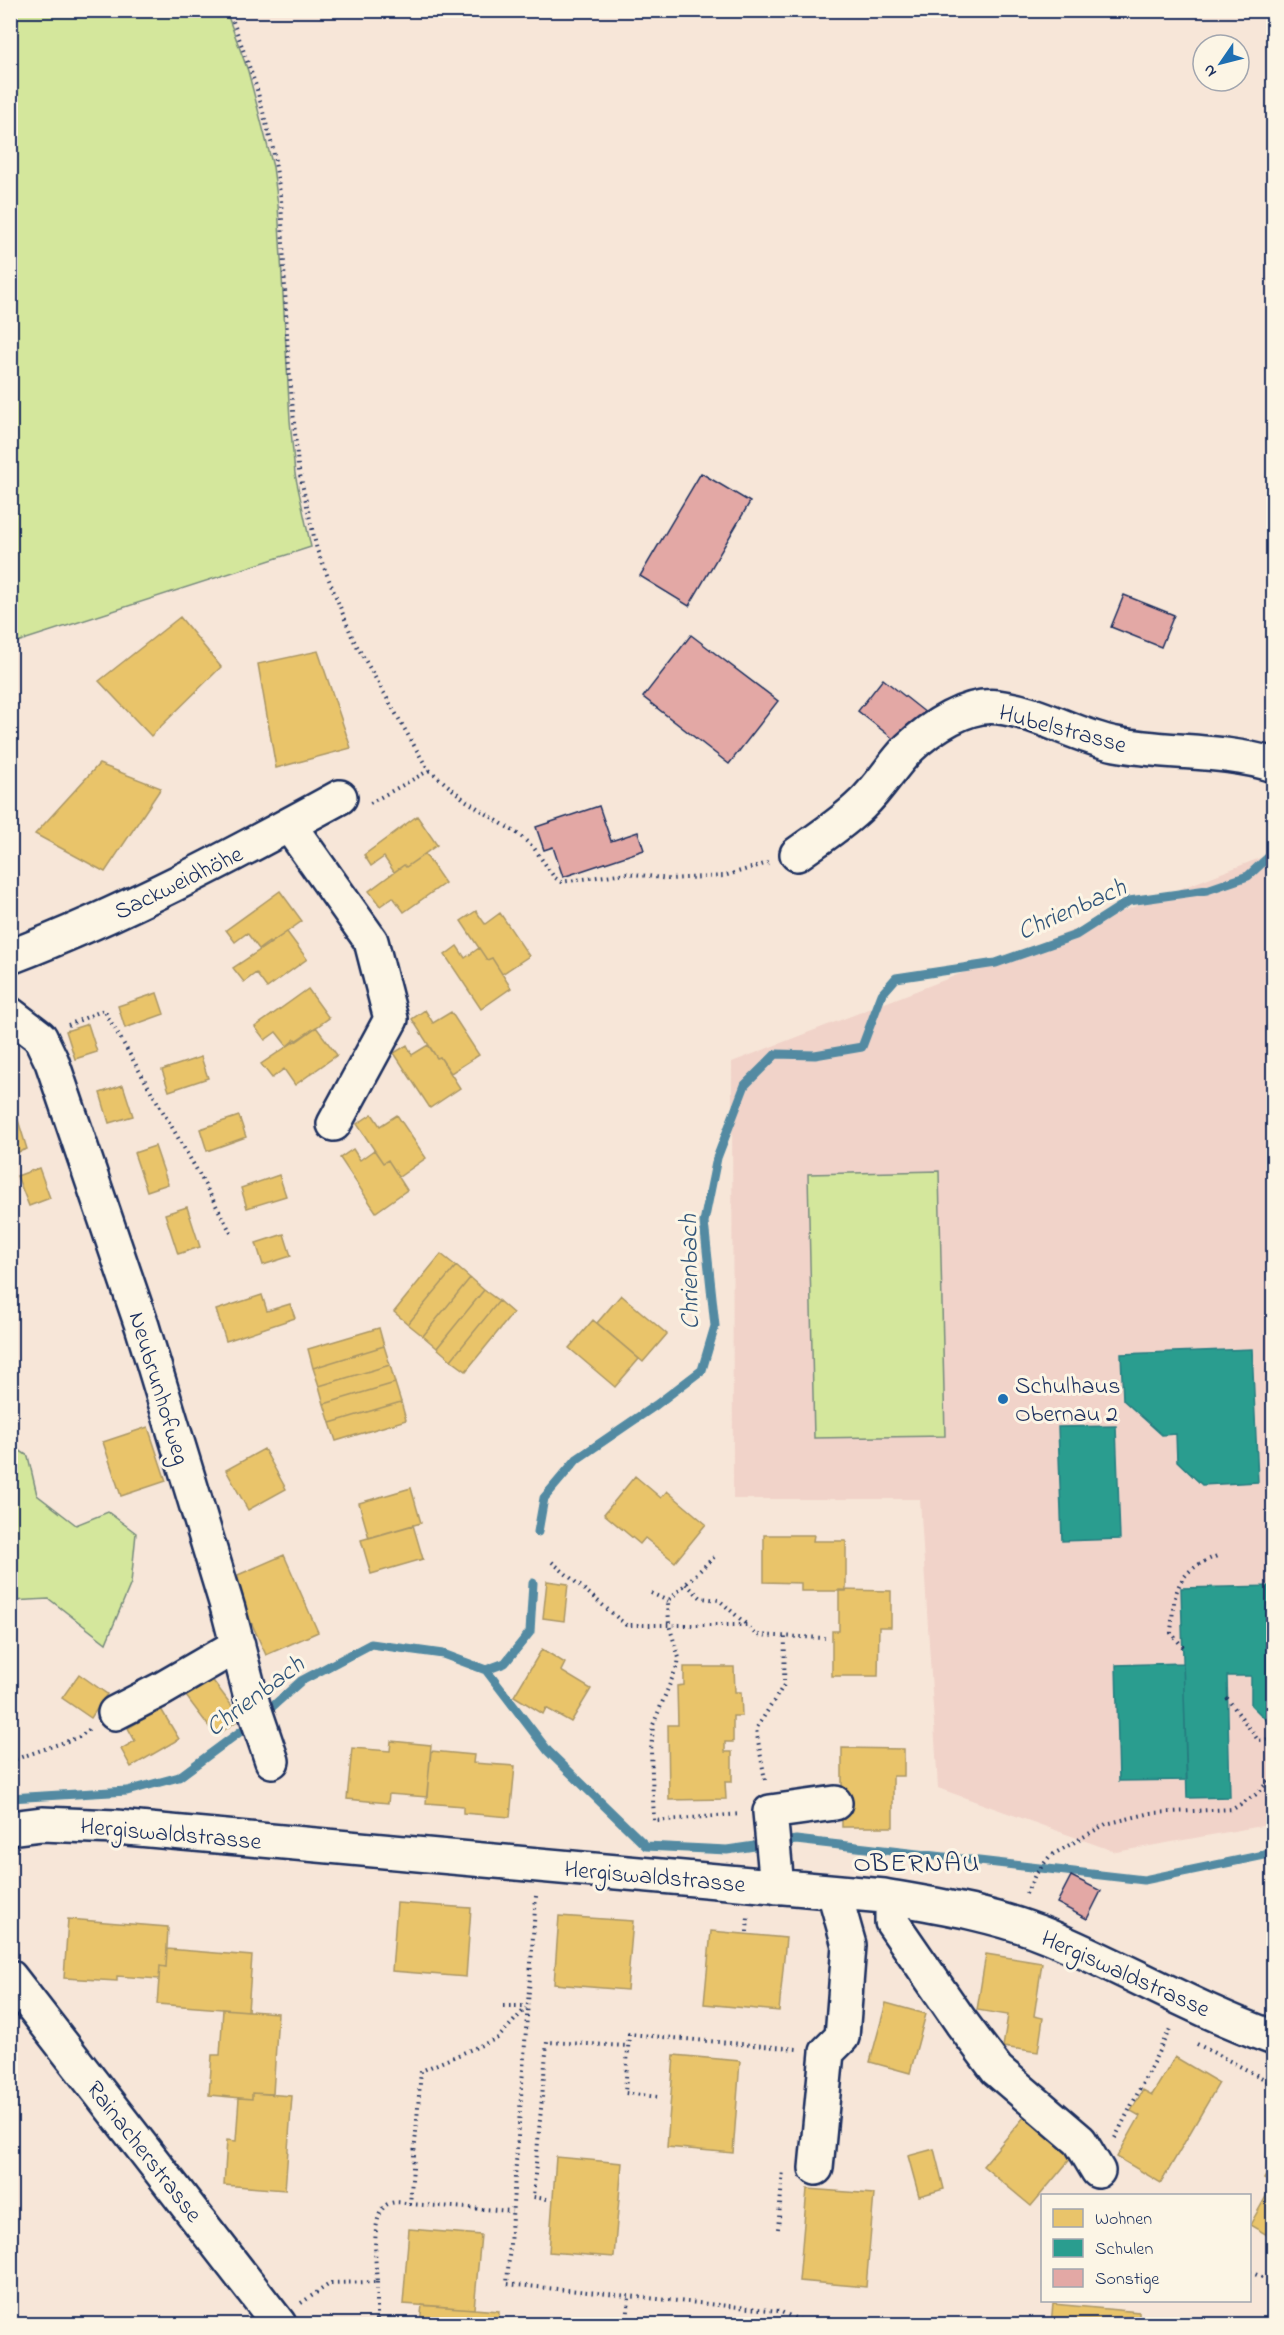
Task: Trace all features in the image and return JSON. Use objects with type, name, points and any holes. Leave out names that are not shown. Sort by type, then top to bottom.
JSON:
[{"type":"street","name":"Hubelstrasse","points":[[797,854],[862,805],[910,748],[942,723],[969,711],[996,707],[1028,713],[1112,743],[1143,749],[1226,756],[1274,765]]},
{"type":"street","name":"Sackweidhöhe","points":[[10,957],[74,933],[196,875],[340,797]]},
{"type":"street","points":[[289,825],[371,941],[391,1019],[334,1124]]},
{"type":"street","name":"Neubrunhofweg","points":[[10,1014],[40,1037],[52,1062],[142,1326],[238,1645],[256,1716],[272,1761]]},
{"type":"street","points":[[115,1713],[238,1645]]},
{"type":"street","points":[[776,1875],[771,1817],[835,1803]]},
{"type":"street","name":"Hergiswaldstrasse","points":[[10,1828],[42,1824],[116,1827],[776,1875],[834,1892],[950,1906],[1013,1923],[1274,2038]]},
{"type":"street","points":[[827,2159],[835,2045],[849,1945],[834,1892]]},
{"type":"street","points":[[892,1898],[892,1922],[997,2070],[1080,2141],[1098,2171]]},
{"type":"street","name":"Rainacherstrasse","points":[[10,1977],[289,2314]]},
{"type":"path","points":[[229,10],[256,86],[273,150],[281,199],[288,356],[298,466],[317,550],[353,639],[430,770],[465,800],[518,834],[534,848],[554,877],[561,882],[627,873],[668,879],[724,876],[797,854]]},
{"type":"path","points":[[340,797],[350,814],[430,770]]},
{"type":"path","points":[[40,1037],[104,1011],[231,1233]]},
{"type":"path","points":[[1183,1647],[1171,1633],[1174,1594],[1190,1570],[1216,1556]]},
{"type":"path","points":[[714,1557],[668,1601],[669,1625],[679,1658],[652,1725],[654,1821],[771,1817],[756,1729],[784,1684],[784,1636]]},
{"type":"path","points":[[552,1562],[626,1625],[747,1625]]},
{"type":"path","points":[[686,1584],[701,1598],[719,1600],[756,1635],[825,1638]]},
{"type":"path","points":[[651,1593],[668,1601]]},
{"type":"path","points":[[1227,1698],[1258,1740],[1274,1739]]},
{"type":"path","points":[[10,1761],[79,1737],[115,1713]]},
{"type":"path","points":[[1035,1875],[1050,1857],[1106,1824],[1151,1813],[1233,1809],[1255,1795],[1274,1776]]},
{"type":"path","points":[[537,1886],[507,2284],[779,2311],[808,2325]]},
{"type":"path","points":[[747,1932],[748,1917]]},
{"type":"path","points":[[503,2006],[527,2007]]},
{"type":"path","points":[[410,2204],[421,2071],[498,2038],[527,2007]]},
{"type":"path","points":[[1098,2171],[1173,2023]]},
{"type":"path","points":[[1170,2029],[1180,2035]]},
{"type":"path","points":[[657,2097],[625,2093],[629,2034],[835,2045]]},
{"type":"path","points":[[1190,2040],[1274,2084]]},
{"type":"path","points":[[547,2199],[533,2197],[547,2042],[628,2046]]},
{"type":"path","points":[[377,2325],[375,2242],[377,2216],[384,2207],[390,2203],[512,2211]]},
{"type":"path","points":[[1251,2272],[1274,2282]]},
{"type":"path","points":[[289,2314],[331,2283],[377,2282]]},
{"type":"path","points":[[627,2325],[629,2297]]},
{"type":"shaded area","name":"Schulhaus Obernau 2","points":[[1273,853],[1273,1824],[1116,1852],[938,1788],[920,1499],[733,1499],[732,1062]]},
{"type":"green space","points":[[10,11],[226,11],[248,71],[273,167],[278,205],[295,474],[311,547],[11,644]]},
{"type":"green space","points":[[939,1171],[945,1436],[814,1438],[808,1174]]},
{"type":"green space","points":[[11,1445],[28,1456],[37,1495],[76,1525],[108,1512],[136,1533],[131,1583],[106,1643],[49,1599],[11,1601]]},
{"type":"building: Wohnen","points":[[180,617],[221,667],[151,736],[99,681]]},
{"type":"building: Wohnen","points":[[318,651],[351,748],[276,768],[258,664]]},
{"type":"building: Wohnen","points":[[99,764],[161,788],[105,872],[35,834]]},
{"type":"building: Wohnen","points":[[417,816],[437,845],[406,867],[404,865],[394,872],[384,857],[371,866],[364,855]]},
{"type":"building: Wohnen","points":[[425,854],[445,883],[404,912],[393,897],[380,906],[369,891],[404,865],[406,867]]},
{"type":"building: Wohnen","points":[[280,891],[302,921],[270,944],[269,942],[259,949],[247,933],[235,942],[226,930]]},
{"type":"building: Wohnen","points":[[476,911],[485,924],[500,913],[529,956],[502,974],[492,958],[487,960],[461,921]]},
{"type":"building: Wohnen","points":[[287,932],[307,959],[267,988],[256,973],[244,982],[233,968]]},
{"type":"building: Wohnen","points":[[457,946],[465,958],[479,948],[487,960],[492,958],[511,988],[481,1009],[445,955]]},
{"type":"building: Wohnen","points":[[308,989],[329,1018],[287,1046],[276,1032],[265,1040],[255,1027]]},
{"type":"building: Wohnen","points":[[157,993],[164,1014],[125,1028],[118,1006]]},
{"type":"building: Wohnen","points":[[425,1010],[433,1023],[451,1012],[479,1055],[451,1073],[440,1057],[437,1058],[412,1019]]},
{"type":"building: Wohnen","points":[[88,1024],[97,1052],[75,1059],[66,1031]]},
{"type":"building: Wohnen","points":[[316,1027],[337,1055],[295,1085],[284,1069],[272,1078],[261,1064]]},
{"type":"building: Wohnen","points":[[407,1045],[412,1055],[428,1045],[437,1058],[440,1057],[460,1088],[430,1108],[394,1053]]},
{"type":"building: Wohnen","points":[[201,1057],[208,1078],[169,1091],[162,1070]]},
{"type":"building: Wohnen","points":[[123,1085],[133,1116],[109,1123],[100,1093]]},
{"type":"building: Wohnen","points":[[372,1114],[380,1126],[397,1115],[426,1158],[399,1177],[388,1160],[383,1163],[357,1124]]},
{"type":"building: Wohnen","points":[[239,1116],[246,1137],[207,1151],[200,1129]]},
{"type":"building: Wohnen","points":[[18,1120],[27,1149],[10,1155],[10,1122]]},
{"type":"building: Wohnen","points":[[155,1146],[168,1184],[147,1191],[134,1153]]},
{"type":"building: Wohnen","points":[[353,1149],[360,1160],[374,1150],[383,1163],[388,1160],[407,1190],[376,1212],[340,1158]]},
{"type":"building: Wohnen","points":[[39,1168],[50,1198],[29,1206],[17,1176]]},
{"type":"building: Wohnen","points":[[279,1175],[286,1196],[247,1208],[241,1188]]},
{"type":"building: Wohnen","points":[[187,1207],[200,1247],[178,1254],[165,1214]]},
{"type":"building: Wohnen","points":[[284,1234],[291,1256],[263,1265],[256,1243]]},
{"type":"building: Wohnen","points":[[441,1254],[456,1266],[408,1324],[394,1312]]},
{"type":"building: Wohnen","points":[[456,1266],[470,1278],[423,1336],[408,1324]]},
{"type":"building: Wohnen","points":[[470,1278],[484,1290],[437,1348],[423,1336]]},
{"type":"building: Wohnen","points":[[484,1290],[499,1301],[451,1360],[437,1348]]},
{"type":"building: Wohnen","points":[[262,1295],[267,1311],[290,1304],[295,1318],[226,1341],[216,1310]]},
{"type":"building: Wohnen","points":[[621,1295],[667,1334],[643,1362],[597,1323]]},
{"type":"building: Wohnen","points":[[499,1301],[513,1313],[466,1371],[451,1360]]},
{"type":"building: Wohnen","points":[[593,1320],[639,1359],[615,1387],[569,1348]]},
{"type":"building: Wohnen","points":[[379,1328],[384,1346],[313,1368],[308,1349]]},
{"type":"building: Wohnen","points":[[384,1346],[390,1365],[319,1386],[313,1368]]},
{"type":"building: Wohnen","points":[[390,1365],[395,1383],[324,1404],[319,1386]]},
{"type":"building: Wohnen","points":[[395,1383],[401,1402],[330,1423],[324,1404]]},
{"type":"building: Wohnen","points":[[401,1402],[406,1420],[336,1441],[330,1423]]},
{"type":"building: Wohnen","points":[[148,1427],[166,1481],[121,1496],[103,1442]]},
{"type":"building: Wohnen","points":[[264,1449],[286,1489],[248,1510],[226,1470]]},
{"type":"building: Wohnen","points":[[635,1476],[661,1498],[667,1491],[706,1524],[675,1562],[645,1538],[640,1544],[604,1514]]},
{"type":"building: Wohnen","points":[[411,1488],[421,1523],[369,1538],[359,1503]]},
{"type":"building: Wohnen","points":[[413,1525],[423,1559],[371,1574],[361,1540]]},
{"type":"building: Wohnen","points":[[764,1535],[814,1535],[813,1541],[846,1541],[846,1591],[801,1591],[801,1583],[764,1582]]},
{"type":"building: Wohnen","points":[[284,1555],[318,1632],[266,1655],[231,1578]]},
{"type":"building: Wohnen","points":[[547,1581],[568,1584],[564,1621],[543,1618]]},
{"type":"building: Wohnen","points":[[839,1590],[891,1591],[891,1627],[879,1627],[878,1676],[832,1676],[832,1631],[839,1631]]},
{"type":"building: Wohnen","points":[[542,1649],[565,1663],[561,1671],[591,1689],[571,1722],[546,1708],[543,1714],[514,1696]]},
{"type":"building: Wohnen","points":[[684,1667],[734,1667],[735,1692],[741,1692],[742,1716],[733,1716],[733,1742],[725,1742],[725,1752],[732,1752],[732,1782],[725,1782],[726,1799],[669,1800],[668,1725],[678,1725],[677,1686],[684,1685]]},
{"type":"building: Wohnen","points":[[79,1674],[107,1694],[91,1718],[62,1698]]},
{"type":"building: Wohnen","points":[[211,1678],[241,1718],[216,1736],[186,1696]]},
{"type":"building: Wohnen","points":[[161,1709],[179,1739],[131,1767],[121,1749],[135,1741],[128,1728]]},
{"type":"building: Wohnen","points":[[391,1741],[431,1745],[427,1797],[389,1794],[388,1803],[347,1799],[352,1748],[390,1751]]},
{"type":"building: Wohnen","points":[[842,1748],[904,1749],[904,1776],[893,1776],[893,1827],[842,1827]]},
{"type":"building: Wohnen","points":[[431,1751],[474,1755],[473,1763],[515,1766],[510,1817],[463,1813],[463,1806],[426,1803]]},
{"type":"building: Wohnen","points":[[397,1903],[471,1908],[466,1977],[392,1971]]},
{"type":"building: Wohnen","points":[[559,1916],[633,1921],[627,1990],[554,1984]]},
{"type":"building: Wohnen","points":[[68,1919],[168,1927],[166,1967],[160,1966],[159,1979],[117,1976],[117,1981],[64,1978]]},
{"type":"building: Wohnen","points":[[711,1931],[786,1938],[779,2011],[704,2004]]},
{"type":"building: Wohnen","points":[[167,1949],[252,1956],[248,2011],[157,2004],[160,1966],[166,1967]]},
{"type":"building: Wohnen","points":[[986,1954],[1042,1963],[1034,2016],[1043,2018],[1038,2052],[1003,2047],[1008,2015],[977,2010]]},
{"type":"building: Wohnen","points":[[886,2003],[926,2014],[910,2073],[870,2062]]},
{"type":"building: Wohnen","points":[[223,2009],[278,2013],[273,2094],[252,2093],[252,2099],[209,2095],[212,2055],[220,2055]]},
{"type":"building: Wohnen","points":[[674,2055],[740,2061],[733,2153],[667,2147]]},
{"type":"building: Wohnen","points":[[1175,2057],[1219,2083],[1161,2183],[1117,2157],[1140,2116],[1131,2111],[1143,2090],[1152,2095]]},
{"type":"building: Wohnen","points":[[252,2093],[292,2096],[285,2190],[224,2185],[227,2140],[236,2141],[239,2098],[252,2099]]},
{"type":"building: Wohnen","points":[[1024,2117],[1072,2157],[1031,2206],[983,2166]]},
{"type":"building: Wohnen","points":[[934,2149],[944,2189],[919,2196],[908,2156]]},
{"type":"building: Wohnen","points":[[556,2157],[622,2163],[614,2257],[549,2252]]},
{"type":"building: Wohnen","points":[[1274,2162],[1274,2239],[1251,2226],[1273,2184],[1264,2179]]},
{"type":"building: Wohnen","points":[[807,2189],[874,2194],[866,2287],[799,2281]]},
{"type":"building: Wohnen","points":[[409,2229],[481,2235],[474,2309],[403,2304]]},
{"type":"building: Wohnen","points":[[1053,2304],[1139,2312],[1139,2324],[1051,2324]]},
{"type":"building: Wohnen","points":[[422,2305],[499,2311],[498,2324],[420,2324]]},
{"type":"building: Schulen","points":[[1252,1349],[1258,1482],[1202,1485],[1177,1461],[1176,1434],[1162,1435],[1123,1400],[1121,1354]]},
{"type":"building: Schulen","points":[[1116,1426],[1120,1539],[1062,1541],[1058,1427]]},
{"type":"building: Schulen","points":[[1274,1586],[1274,1728],[1251,1705],[1251,1676],[1227,1676],[1230,1797],[1187,1798],[1181,1588]]},
{"type":"building: Schulen","points":[[1183,1663],[1187,1780],[1119,1781],[1116,1665]]},
{"type":"building: Sonstige","points":[[701,473],[750,502],[689,606],[640,576]]},
{"type":"building: Sonstige","points":[[1124,595],[1174,615],[1161,647],[1111,627]]},
{"type":"building: Sonstige","points":[[691,635],[778,701],[729,764],[643,697]]},
{"type":"building: Sonstige","points":[[883,679],[926,713],[906,738],[896,741],[858,711]]},
{"type":"building: Sonstige","points":[[599,806],[611,841],[638,832],[644,850],[563,877],[553,847],[544,850],[536,827]]},
{"type":"building: Sonstige","points":[[1071,1876],[1101,1891],[1087,1919],[1057,1903]]},
{"type":"waterway","name":"Chrienbach","points":[[538,1532],[544,1498],[577,1459],[656,1405],[702,1370],[715,1326],[704,1222],[717,1158],[745,1085],[776,1054],[815,1055],[862,1047],[882,994],[896,978],[996,963],[1076,935],[1129,901],[1207,890],[1248,876],[1274,852]]},
{"type":"waterway","name":"Chrienbach","points":[[263,1715],[301,1681],[371,1644],[443,1654],[486,1670],[505,1663],[530,1632],[533,1583]]},
{"type":"waterway","points":[[486,1670],[548,1751],[646,1846],[727,1850],[796,1840],[1144,1880],[1274,1853]]},
{"type":"waterway","name":"Chrienbach","points":[[10,1798],[127,1791],[179,1777],[252,1723]]},
{"type":"place","name":"Schulhaus Obernau 2","points":[[1003,1399]]},
{"type":"district","name":"OBERNAU","points":[[917,1862]]}]
